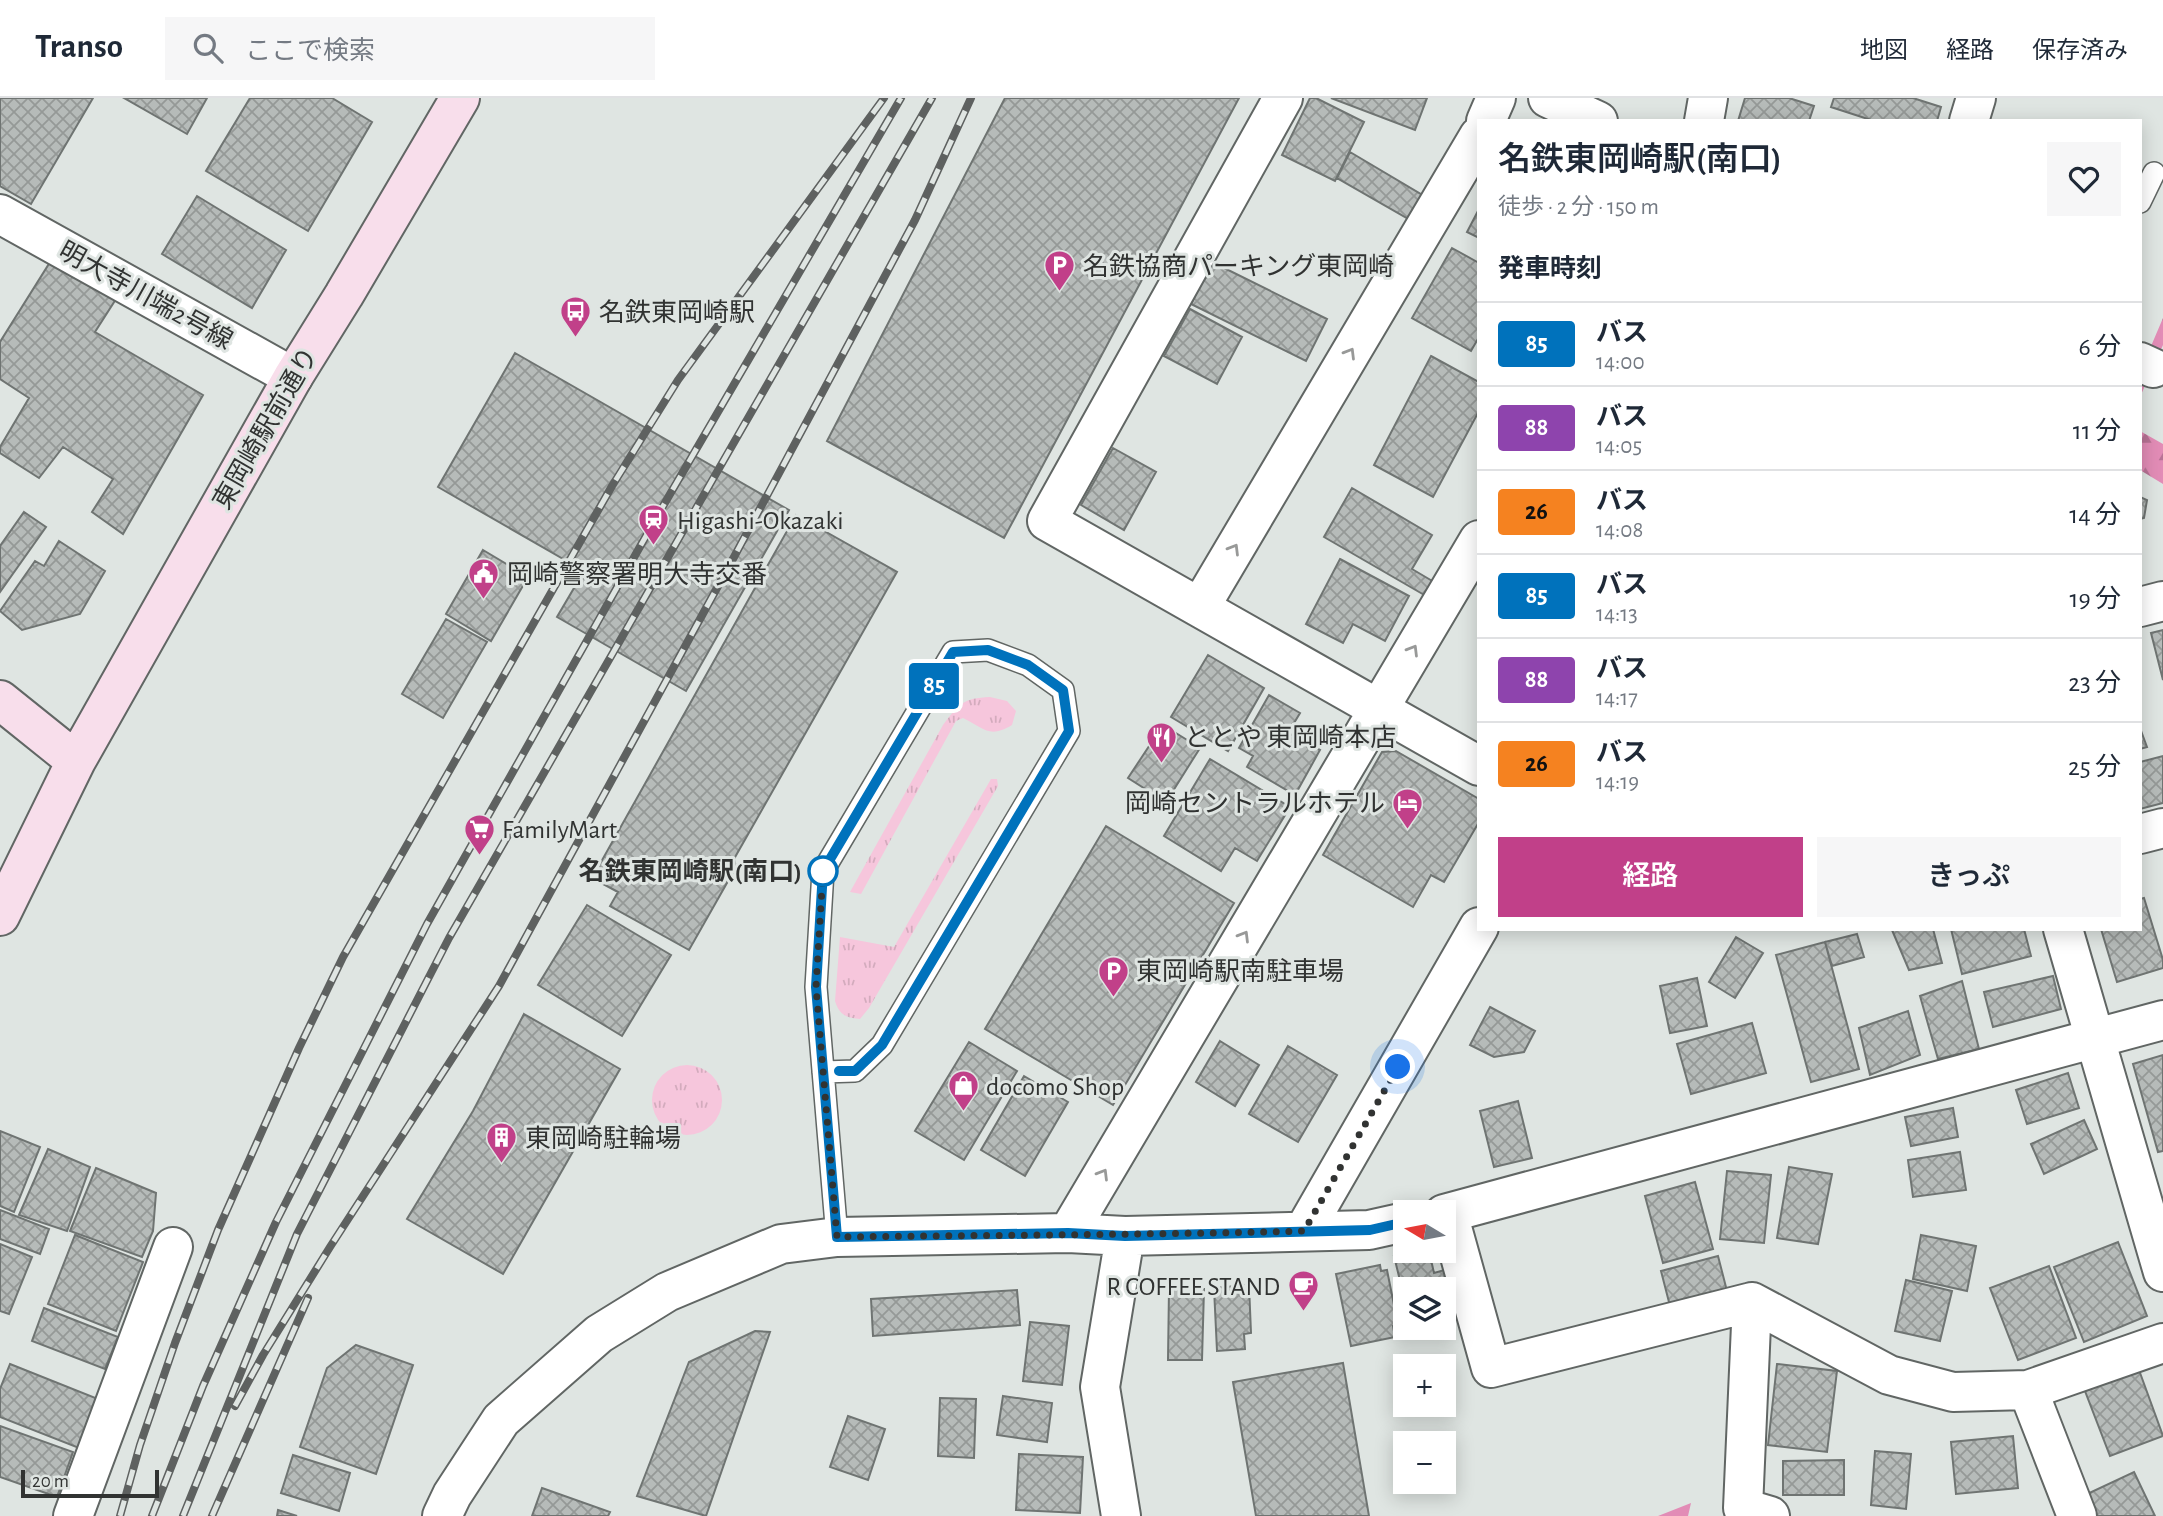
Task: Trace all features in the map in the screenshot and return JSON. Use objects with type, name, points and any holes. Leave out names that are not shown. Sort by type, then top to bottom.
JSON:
[{"type":"street","name":"東岡崎駅前通り","points":[[0,916],[76,761],[293,377],[460,98]]},
{"type":"street","points":[[1283,98],[1047,520],[1477,765]]},
{"type":"street","points":[[1487,119],[1496,98]]},
{"type":"street","points":[[1548,98],[1594,119]]},
{"type":"street","points":[[1704,119],[1708,98]]},
{"type":"street","points":[[1970,119],[1976,98]]},
{"type":"street","points":[[1200,607],[1477,139]]},
{"type":"street","name":"明大寺川端2号線","points":[[0,214],[293,377]]},
{"type":"street","points":[[1068,1233],[1477,543]]},
{"type":"street","points":[[2142,606],[2163,601]]},
{"type":"street","points":[[0,700],[76,761]]},
{"type":"street","points":[[2142,833],[2163,828]]},
{"type":"street","points":[[1304,1231],[1477,930]]},
{"type":"street","points":[[2064,931],[2163,1272]]},
{"type":"street","points":[[1456,1210],[2163,1020]]},
{"type":"street","points":[[442,1516],[452,1495],[501,1420],[599,1334],[667,1292],[781,1244],[837,1237],[1068,1233],[1125,1236],[1370,1230],[1393,1225]]},
{"type":"street","points":[[1121,1516],[1100,1387],[1125,1236]]},
{"type":"street","points":[[73,1516],[173,1247]]},
{"type":"street","points":[[1456,1247],[1491,1368],[1752,1302],[1889,1375],[1952,1392],[2028,1390],[2163,1343]]},
{"type":"street","points":[[1752,1302],[1743,1508],[1770,1516]]},
{"type":"street","points":[[2028,1390],[2077,1516]]},
{"type":"lane","points":[[2142,198],[2154,173]]},
{"type":"lane","points":[[823,1072],[855,1071],[882,1045],[1069,731],[1063,690],[1028,665],[988,650],[953,652],[823,871],[816,987],[823,1072],[837,1237]]},
{"type":"green space","points":[[2163,318],[2163,345],[2142,392],[2142,367]]},
{"type":"green space","points":[[2142,432],[2163,444],[2163,484],[2142,471]]},
{"type":"green space","points":[[990,697],[1007,701],[1016,711],[1012,725],[992,732],[963,718],[956,721],[861,894],[850,892],[943,725],[962,703]]},
{"type":"green space","points":[[991,779],[997,779],[998,786],[869,1008],[860,1019],[844,1015],[835,1001],[840,937],[894,947]]},
{"type":"green space","points":[[694,1065],[707,1071],[716,1080],[720,1086],[720,1114],[712,1125],[701,1133],[680,1135],[662,1125],[654,1114],[652,1093],[662,1075],[673,1067]]},
{"type":"green space","points":[[1691,1503],[1688,1516],[1658,1516]]},
{"type":"building","points":[[0,98],[93,98],[31,204],[0,186]]},
{"type":"building","points":[[124,98],[207,98],[187,134]]},
{"type":"building","points":[[250,98],[332,98],[372,122],[308,231],[206,171]]},
{"type":"building","points":[[1005,98],[1239,98],[1004,538],[827,441]]},
{"type":"building","points":[[1310,98],[1316,98],[1364,122],[1335,181],[1282,155]]},
{"type":"building","points":[[1331,98],[1427,98],[1415,130]]},
{"type":"building","points":[[1745,98],[1789,98],[1814,106],[1810,119],[1739,119]]},
{"type":"building","points":[[1834,98],[1913,98],[1941,107],[1938,119],[1868,119],[1831,107]]},
{"type":"building","points":[[1350,152],[1424,196],[1412,221],[1337,178]]},
{"type":"building","points":[[197,196],[286,250],[252,308],[162,254]]},
{"type":"building","points":[[1477,213],[1477,237],[1467,232]]},
{"type":"building","points":[[1452,248],[1477,262],[1477,340],[1471,351],[1412,318]]},
{"type":"building","points":[[52,259],[116,299],[95,332],[203,395],[123,534],[92,512],[113,479],[63,447],[39,478],[0,453],[0,447],[29,398],[0,379],[0,342]]},
{"type":"building","points":[[1212,262],[1327,319],[1306,361],[1191,304]]},
{"type":"building","points":[[1190,309],[1242,337],[1217,384],[1164,356]]},
{"type":"building","points":[[515,353],[789,510],[686,691],[557,617],[584,571],[438,487]]},
{"type":"building","points":[[1431,356],[1477,381],[1477,415],[1433,497],[1374,465]]},
{"type":"building","points":[[1113,448],[1156,472],[1124,530],[1081,505]]},
{"type":"building","points":[[1352,488],[1432,535],[1412,569],[1434,582],[1426,596],[1324,537]]},
{"type":"building","points":[[2142,498],[2147,500],[2142,518]]},
{"type":"building","points":[[24,512],[46,527],[0,592],[0,546]]},
{"type":"building","points":[[796,515],[897,572],[734,859],[736,867],[689,950],[610,906],[618,892],[592,878]]},
{"type":"building","points":[[59,541],[105,571],[80,614],[22,630],[0,611],[35,561],[44,566]]},
{"type":"building","points":[[483,550],[528,577],[491,641],[446,614]]},
{"type":"building","points":[[1340,559],[1409,596],[1385,641],[1353,624],[1343,643],[1306,624]]},
{"type":"building","points":[[446,619],[487,642],[443,718],[402,694]]},
{"type":"building","points":[[2163,630],[2163,680],[2151,633]]},
{"type":"building","points":[[1208,655],[1264,688],[1228,751],[1171,717]]},
{"type":"building","points":[[1269,695],[1300,713],[1288,733],[1320,750],[1295,795],[1247,767],[1253,756],[1239,748]]},
{"type":"building","points":[[1163,725],[1200,748],[1166,802],[1128,778]]},
{"type":"building","points":[[2142,733],[2147,747],[2142,748]]},
{"type":"building","points":[[1396,751],[1477,798],[1477,825],[1444,882],[1431,875],[1413,907],[1323,855],[1382,752]]},
{"type":"building","points":[[2163,756],[2163,803],[2142,808],[2142,761]]},
{"type":"building","points":[[1210,759],[1290,807],[1257,861],[1235,848],[1221,871],[1164,836]]},
{"type":"building","points":[[1106,826],[1234,903],[1113,1105],[985,1029]]},
{"type":"building","points":[[2142,898],[2163,960],[2163,968],[2117,982],[2102,931],[2142,931]]},
{"type":"building","points":[[587,905],[671,955],[622,1036],[538,985]]},
{"type":"building","points":[[1892,931],[1934,931],[1942,963],[1909,970]]},
{"type":"building","points":[[1951,931],[2025,931],[2031,956],[1962,974]]},
{"type":"building","points":[[1857,934],[1864,957],[1832,966],[1825,942]]},
{"type":"building","points":[[1736,937],[1763,953],[1735,998],[1709,982]]},
{"type":"building","points":[[1825,942],[1859,1069],[1811,1082],[1776,955]]},
{"type":"building","points":[[2053,976],[2061,1009],[1993,1027],[1984,992]]},
{"type":"building","points":[[1697,978],[1707,1026],[1670,1033],[1660,986]]},
{"type":"building","points":[[1962,981],[1979,1049],[1938,1059],[1920,996]]},
{"type":"building","points":[[1490,1007],[1535,1031],[1524,1052],[1494,1057],[1470,1045]]},
{"type":"building","points":[[1908,1011],[1920,1055],[1870,1075],[1859,1028]]},
{"type":"building","name":"東岡崎駐輪場","points":[[524,1014],[620,1069],[503,1274],[407,1219],[473,1111]]},
{"type":"building","points":[[1752,1023],[1766,1073],[1691,1094],[1677,1044]]},
{"type":"building","points":[[1220,1041],[1259,1065],[1235,1106],[1196,1082]]},
{"type":"building","points":[[969,1042],[1017,1071],[964,1160],[915,1131]]},
{"type":"building","points":[[1288,1046],[1337,1075],[1298,1142],[1249,1114]]},
{"type":"building","points":[[2163,1055],[2163,1151],[2158,1152],[2133,1064]]},
{"type":"building","points":[[2068,1073],[2079,1108],[2027,1124],[2016,1090]]},
{"type":"building","points":[[1024,1076],[1068,1102],[1025,1176],[981,1150]]},
{"type":"building","points":[[1518,1101],[1532,1158],[1494,1167],[1480,1111]]},
{"type":"building","points":[[1953,1108],[1958,1137],[1911,1146],[1905,1117]]},
{"type":"building","points":[[2084,1120],[2097,1149],[2044,1174],[2031,1144]]},
{"type":"building","points":[[0,1131],[40,1147],[14,1212],[0,1206]]},
{"type":"building","points":[[48,1149],[90,1167],[67,1231],[19,1215]]},
{"type":"building","points":[[1960,1152],[1966,1190],[1913,1197],[1908,1160]]},
{"type":"building","points":[[1789,1167],[1832,1174],[1818,1244],[1777,1238]]},
{"type":"building","points":[[96,1168],[156,1193],[153,1231],[142,1257],[70,1231]]},
{"type":"building","points":[[1727,1171],[1771,1175],[1764,1243],[1720,1239]]},
{"type":"building","points":[[1695,1182],[1713,1249],[1663,1263],[1645,1196]]},
{"type":"building","points":[[0,1210],[49,1229],[40,1254],[0,1239]]},
{"type":"building","points":[[75,1235],[143,1262],[116,1331],[48,1304]]},
{"type":"building","points":[[1921,1235],[1976,1246],[1967,1291],[1913,1279]]},
{"type":"building","points":[[2118,1242],[2147,1316],[2084,1342],[2054,1267]]},
{"type":"building","points":[[0,1244],[32,1257],[9,1314],[0,1311]]},
{"type":"building","points":[[1718,1256],[1727,1291],[1670,1306],[1661,1271]]},
{"type":"building","points":[[1396,1264],[1432,1264],[1434,1273],[1448,1269],[1450,1277],[1399,1277]]},
{"type":"building","points":[[1380,1265],[1381,1271],[1387,1270],[1393,1300],[1393,1337],[1351,1346],[1336,1274]]},
{"type":"building","points":[[2049,1266],[2076,1338],[2018,1360],[1990,1288]]},
{"type":"building","points":[[1906,1280],[1952,1291],[1940,1341],[1895,1331]]},
{"type":"building","points":[[1249,1285],[1251,1333],[1244,1334],[1245,1349],[1217,1351],[1214,1288]]},
{"type":"building","points":[[1169,1289],[1204,1289],[1202,1360],[1168,1360]]},
{"type":"building","points":[[1017,1290],[1020,1325],[873,1336],[871,1299]]},
{"type":"building","points":[[44,1308],[118,1337],[105,1369],[32,1341]]},
{"type":"building","points":[[1030,1322],[1069,1326],[1062,1385],[1023,1381]]},
{"type":"building","points":[[755,1331],[770,1332],[706,1516],[637,1496],[689,1362]]},
{"type":"building","points":[[356,1345],[413,1365],[376,1474],[300,1447],[327,1368]]},
{"type":"building","points":[[1343,1363],[1369,1516],[1256,1516],[1233,1382]]},
{"type":"building","points":[[10,1364],[98,1399],[79,1448],[0,1417],[0,1389]]},
{"type":"building","points":[[1777,1364],[1837,1371],[1827,1452],[1768,1445]]},
{"type":"building","points":[[2139,1370],[2163,1436],[2110,1456],[2085,1391]]},
{"type":"building","points":[[1003,1396],[1052,1403],[1047,1442],[997,1435]]},
{"type":"building","points":[[940,1398],[976,1399],[974,1458],[938,1456]]},
{"type":"building","points":[[848,1416],[885,1429],[868,1480],[830,1467]]},
{"type":"building","points":[[0,1426],[73,1452],[57,1497],[0,1477]]},
{"type":"building","points":[[2013,1436],[2018,1488],[1956,1494],[1951,1442]]},
{"type":"building","points":[[1875,1451],[1911,1454],[1906,1509],[1871,1505]]},
{"type":"building","points":[[1019,1454],[1083,1457],[1080,1513],[1016,1510]]},
{"type":"building","points":[[293,1455],[350,1473],[339,1511],[281,1493]]},
{"type":"building","points":[[1844,1460],[1844,1495],[1783,1495],[1783,1461]]},
{"type":"building","points":[[2134,1472],[2155,1516],[2095,1516],[2085,1495]]},
{"type":"building","points":[[542,1488],[610,1512],[608,1516],[532,1516]]},
{"type":"building","points":[[278,1510],[297,1516],[277,1516]]},
{"type":"railway","points":[[120,1516],[140,1445],[218,1230],[299,1048],[343,957],[612,486],[678,380],[884,98]]},
{"type":"railway","points":[[152,1516],[203,1386],[276,1222],[427,924],[659,513],[901,98]]},
{"type":"railway","points":[[183,1516],[297,1234],[449,938],[932,98]]},
{"type":"railway","points":[[235,1406],[263,1355],[330,1247],[499,986],[915,220],[971,98]]},
{"type":"railway","points":[[212,1516],[308,1298]]},
{"type":"bus line","name":"85","points":[[839,1071],[855,1071],[882,1045],[1069,731],[1063,690],[1028,665],[988,650],[953,652],[823,871],[816,987],[837,1237],[1068,1233],[1125,1236],[1370,1230],[1393,1225]]},
{"type":"place","name":"名鉄協商パーキング東岡崎","points":[[1060,293]]},
{"type":"place","name":"名鉄東岡崎駅","points":[[576,339]]},
{"type":"place","name":"Higashi-Okazaki","points":[[654,547]]},
{"type":"place","name":"岡崎警察署明大寺交番","points":[[484,601]]},
{"type":"place","name":"ととや 東岡崎本店","points":[[1161,764]]},
{"type":"place","name":"岡崎セントラルホテル","points":[[1408,830]]},
{"type":"place","name":"FamilyMart","points":[[479,856]]},
{"type":"place","name":"名鉄東岡崎駅(南口)","points":[[823,871]]},
{"type":"place","name":"東岡崎駅南駐車場","points":[[1113,998]]},
{"type":"place","name":"docomo Shop","points":[[963,1113]]},
{"type":"place","name":"東岡崎駐輪場","points":[[502,1165]]},
{"type":"place","name":"R COFFEE STAND","points":[[1303,1313]]},
{"type":"route","points":[[823,871],[816,987],[837,1237],[1068,1233],[1125,1236],[1304,1231],[1398,1067]]}]
